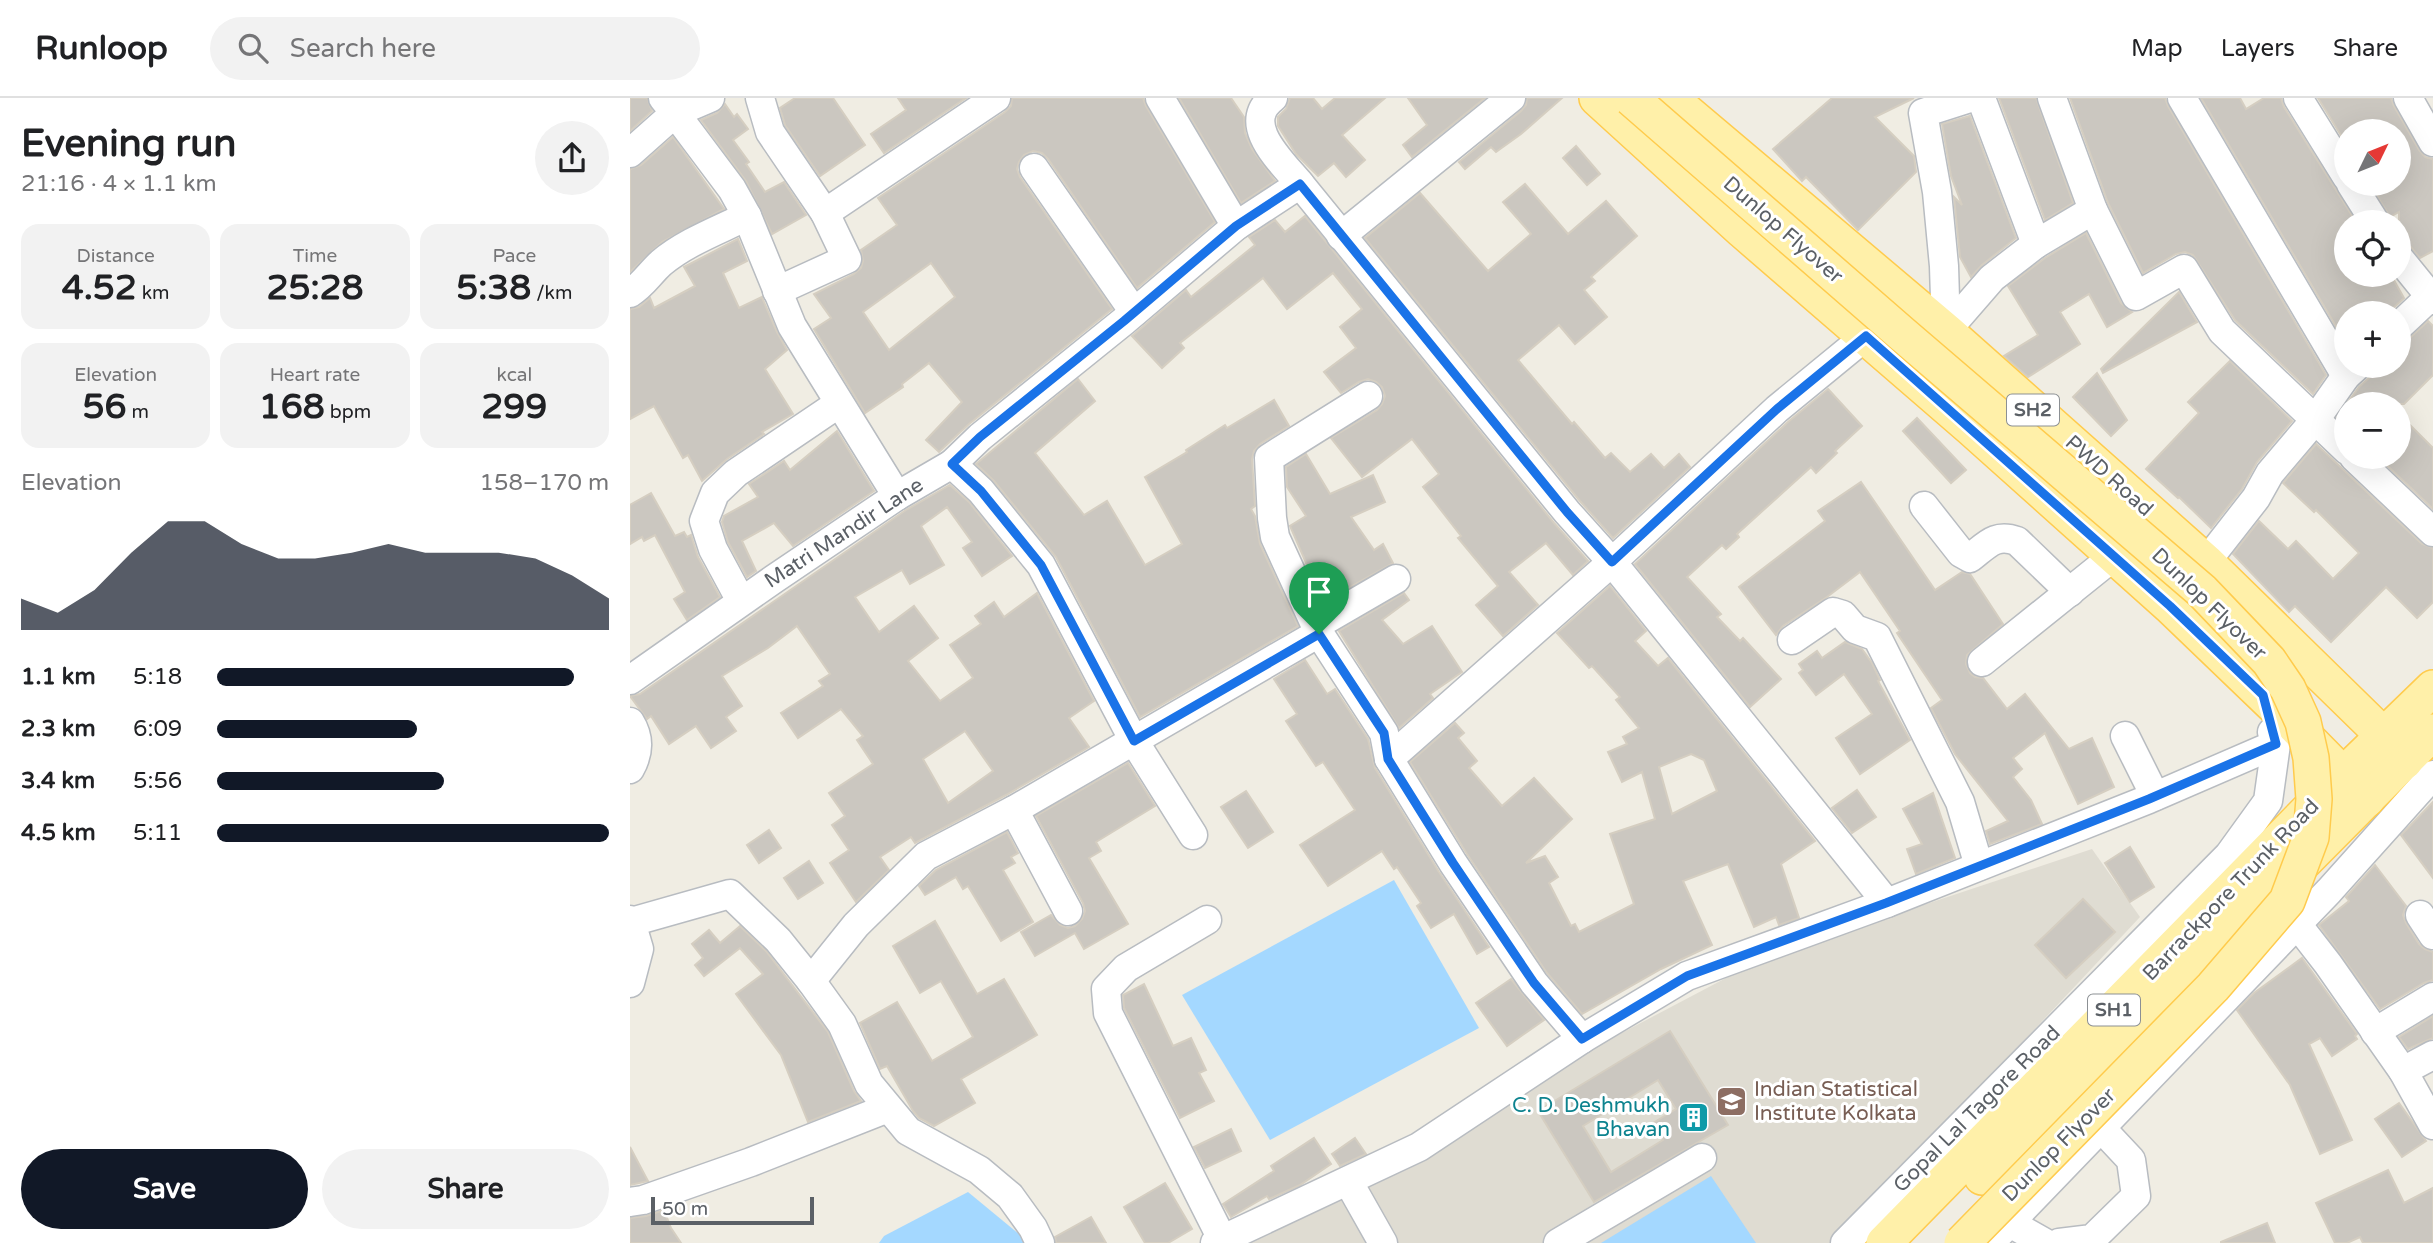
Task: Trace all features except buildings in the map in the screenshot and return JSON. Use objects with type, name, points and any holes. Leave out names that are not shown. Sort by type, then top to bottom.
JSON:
[{"type":"main road","name":"SH2","points":[[1597,98],[1742,230],[1866,336],[2170,606],[2367,799]]},
{"type":"main road","name":"Dunlop Flyover","points":[[1632,98],[2202,591],[2269,662],[2288,689],[2303,722],[2311,758],[2314,799],[2311,837],[2287,901],[2214,987],[1962,1243]]},
{"type":"main road","name":"PWD Road","points":[[1670,98],[1945,331],[2206,562],[2407,757]]},
{"type":"main road","name":"Barrackpore Trunk Road","points":[[2407,757],[2433,688]]},
{"type":"main road","name":"Barrackpore Trunk Road","points":[[1916,1243],[2433,732]]},
{"type":"main road","name":"Barrackpore Trunk Road","points":[[1884,1243],[2342,776],[2407,757]]},
{"type":"street","points":[[630,153],[669,106],[710,98]]},
{"type":"street","points":[[760,98],[769,132],[825,213],[847,259],[777,291]]},
{"type":"street","points":[[825,213],[996,98]]},
{"type":"street","points":[[1160,98],[1236,226]]},
{"type":"street","points":[[1341,236],[1511,98]]},
{"type":"street","points":[[1945,331],[1944,266],[1937,192],[1919,105],[1970,98]]},
{"type":"street","points":[[1981,98],[2036,244]]},
{"type":"street","points":[[2052,98],[2093,210],[2136,296],[2184,268],[2221,331],[2334,437]]},
{"type":"street","points":[[2182,98],[2334,344]]},
{"type":"street","points":[[2298,98],[2334,156]]},
{"type":"street","points":[[2408,98],[2433,142]]},
{"type":"street","points":[[1267,100],[1260,118],[1262,135],[1341,236],[1567,512],[1612,562],[1886,903]]},
{"type":"street","points":[[669,106],[732,189],[747,216],[792,326],[897,496]]},
{"type":"street","points":[[1034,169],[1134,312]]},
{"type":"street","name":"Matri Mandir Lane","points":[[630,681],[741,601],[897,496],[952,464],[980,437],[1236,226],[1300,184]]},
{"type":"street","points":[[1945,331],[1992,278],[2036,244],[2093,210]]},
{"type":"street","points":[[630,293],[642,285],[660,264],[681,249],[747,216]]},
{"type":"street","points":[[2411,272],[2432,297],[2411,315]]},
{"type":"street","points":[[1388,759],[1612,562],[1777,409],[1866,336]]},
{"type":"street","points":[[2206,562],[2256,498],[2270,473],[2346,378]]},
{"type":"street","points":[[1368,396],[1269,458],[1275,537],[1317,630],[1384,733],[1388,759],[1453,863],[1534,983],[1582,1039]]},
{"type":"street","points":[[741,601],[713,549],[704,521],[715,493],[736,473],[838,404]]},
{"type":"street","points":[[952,464],[981,491],[1041,565],[1134,741],[1193,835]]},
{"type":"street","points":[[2367,469],[2433,532]]},
{"type":"street","points":[[1924,506],[1961,553],[1970,558],[1995,539],[2007,537],[2017,541],[2070,592]]},
{"type":"street","points":[[1982,662],[2114,556]]},
{"type":"street","points":[[811,981],[856,925],[926,856],[1014,810],[1134,741],[1396,579]]},
{"type":"street","points":[[1791,640],[1833,612],[1843,615],[1856,629],[1877,638],[1960,802],[1979,866]]},
{"type":"street","points":[[1207,920],[1126,968],[1106,989],[1108,1013],[1220,1242],[1419,1147],[1582,1039],[1687,976],[1886,903],[2155,796],[2276,744],[2263,695]]},
{"type":"street","points":[[630,722],[636,732],[638,751],[630,769]]},
{"type":"street","points":[[2125,736],[2155,796]]},
{"type":"street","name":"Gopal Lal Tagore Road","points":[[1845,1243],[2230,855],[2267,801],[2276,744]]},
{"type":"street","points":[[1990,1243],[2297,925],[2407,757]]},
{"type":"street","points":[[1014,810],[1068,911]]},
{"type":"street","points":[[630,983],[639,949],[631,921],[730,894],[778,940],[811,981],[842,1024],[869,1084],[908,1131],[979,1170],[1010,1196],[1033,1228],[1040,1243]]},
{"type":"street","points":[[2268,897],[2297,925],[2328,964],[2403,1071],[2433,1125]]},
{"type":"street","points":[[2375,1032],[2433,997]]},
{"type":"street","points":[[2403,1071],[2433,1055]]},
{"type":"street","points":[[630,1202],[643,1200],[739,1166],[888,1108]]},
{"type":"street","points":[[2059,1243],[2092,1239],[2136,1196],[2130,1160],[2101,1128]]},
{"type":"street","points":[[1558,1243],[1702,1158]]},
{"type":"street","points":[[1349,1181],[1383,1243]]},
{"type":"street","points":[[2010,1223],[2045,1243]]},
{"type":"shaded area","name":"Indian Statistical Institute Kolkata","points":[[2092,849],[2140,917],[1834,1243],[1223,1243],[1764,958]]},
{"type":"water","points":[[1394,880],[1479,1028],[1270,1140],[1182,995]]},
{"type":"water","points":[[1711,1176],[1756,1243],[1601,1243]]},
{"type":"water","points":[[968,1192],[1030,1243],[879,1243],[884,1236]]},
{"type":"place","name":"Indian Statistical Institute Kolkata","points":[[1731,1101]]},
{"type":"place","name":"C. D. Deshmukh Bhavan","points":[[1693,1117]]},
{"type":"route","points":[[1300,184],[1567,512],[1612,562],[1777,409],[1866,336],[2170,606],[2263,695],[2276,744],[2149,799],[1886,903],[1687,976],[1582,1039],[1534,983],[1453,863],[1388,759],[1384,733],[1319,634],[1134,741],[1041,565],[981,491],[952,464],[980,437],[1236,226],[1300,184]]}]
